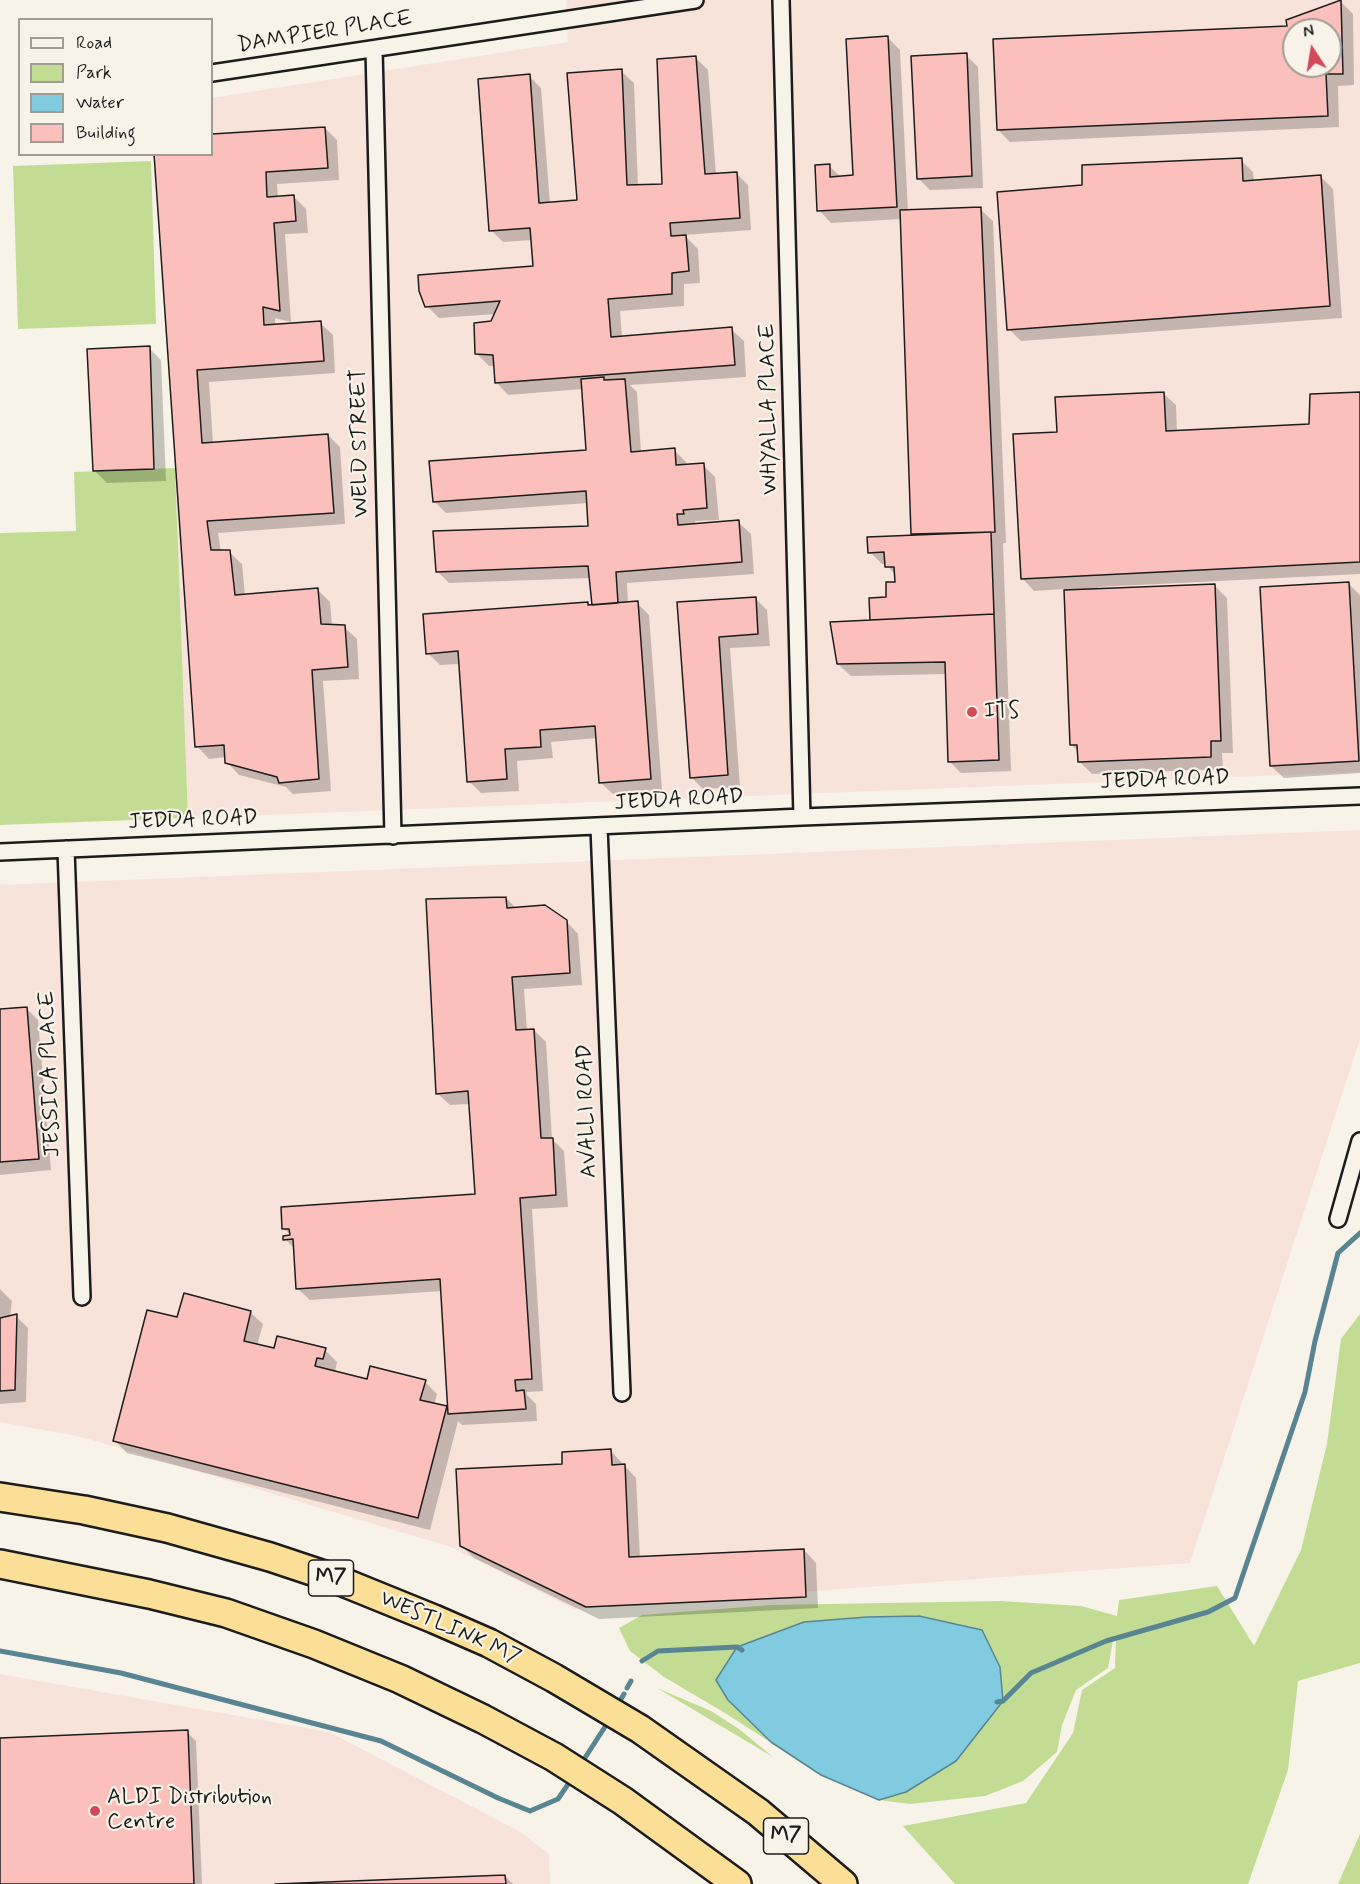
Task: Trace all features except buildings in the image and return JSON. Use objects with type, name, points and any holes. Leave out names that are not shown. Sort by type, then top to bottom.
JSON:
[{"type":"highway","points":[[0,1483],[57,1492],[167,1528]]},
{"type":"highway","name":"WESTLINK M7","points":[[0,1497],[84,1510],[167,1528],[270,1557],[333,1578],[489,1643],[640,1729],[727,1790],[843,1884]]},
{"type":"highway","points":[[0,1564],[126,1589],[215,1611],[314,1644],[400,1679],[483,1719],[554,1757],[624,1801],[730,1878]]},
{"type":"highway","points":[[0,1578],[314,1644]]},
{"type":"street","name":"DAMPIER PLACE","points":[[213,73],[695,0]]},
{"type":"street","name":"WHYALLA PLACE","points":[[782,0],[802,818]]},
{"type":"street","name":"WELD STREET","points":[[374,49],[393,836]]},
{"type":"street","name":"JEDDA ROAD","points":[[0,852],[1360,796]]},
{"type":"street","name":"AVALLI ROAD","points":[[599,827],[622,1393]]},
{"type":"street","name":"JESSICA PLACE","points":[[66,849],[82,1297]]},
{"type":"street","points":[[1338,1219],[1360,1141]]},
{"type":"shaded area","points":[[566,0],[1360,0],[1360,772],[188,818],[163,156],[213,156],[213,98],[568,42]]},
{"type":"shaded area","points":[[1360,830],[1360,1039],[1190,1563],[574,1609],[451,1547],[82,1437],[0,1422],[0,885]]},
{"type":"shaded area","points":[[0,1674],[329,1732],[519,1831],[549,1854],[550,1884],[0,1884]]},
{"type":"green space","points":[[151,161],[156,324],[18,329],[13,166]]},
{"type":"green space","points":[[175,468],[188,818],[0,825],[0,533],[76,531],[74,472]]},
{"type":"green space","points":[[1360,1314],[1360,1663],[1298,1681],[1288,1770],[1248,1884],[955,1884],[903,1826],[1026,1803],[1073,1733],[1082,1690],[1115,1668],[1116,1635],[1108,1668],[1076,1690],[1062,1725],[1057,1752],[1023,1781],[985,1796],[910,1804],[879,1800],[821,1775],[664,1677],[630,1651],[619,1628],[642,1615],[771,1605],[1001,1601],[1081,1606],[1117,1616],[1119,1600],[1217,1586],[1254,1646],[1301,1550],[1327,1444],[1341,1339]]},
{"type":"green space","points":[[657,1688],[711,1711],[739,1729],[773,1757]]},
{"type":"green space","points":[[1360,1834],[1360,1884],[1338,1884]]},
{"type":"water","points":[[919,1616],[982,1630],[1000,1667],[1003,1701],[956,1761],[906,1792],[879,1800],[821,1775],[771,1742],[728,1700],[716,1680],[737,1647],[804,1622]]},
{"type":"waterway","points":[[997,1702],[1003,1701],[1031,1673],[1106,1641],[1208,1612],[1235,1598],[1305,1392],[1315,1341],[1338,1253],[1360,1233]]},
{"type":"waterway","points":[[642,1661],[658,1651],[737,1647],[742,1650]]},
{"type":"waterway","points":[[0,1651],[121,1673],[381,1741],[498,1798],[530,1811],[558,1799],[573,1777]]},
{"type":"waterway","points":[[627,1688],[631,1681]]},
{"type":"waterway","points":[[617,1706],[624,1694]]},
{"type":"waterway","points":[[581,1764],[610,1719]]},
{"type":"place","name":"ITS","points":[[972,712]]},
{"type":"place","name":"ALDI Distribution Centre","points":[[95,1811]]}]
